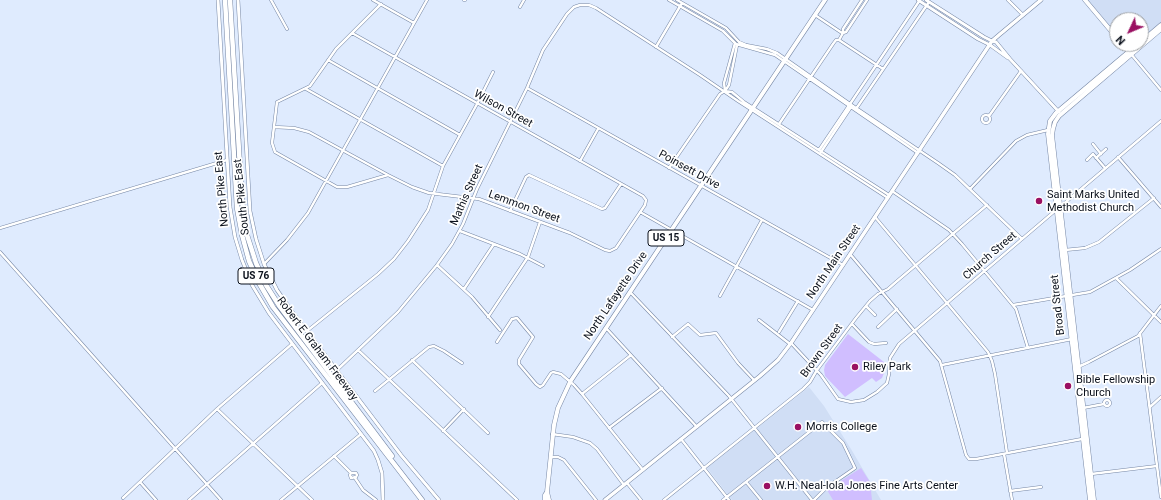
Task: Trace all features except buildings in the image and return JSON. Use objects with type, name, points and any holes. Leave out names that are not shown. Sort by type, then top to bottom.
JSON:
[{"type":"highway","name":"Robert E Graham Freeway","points":[[225,0],[238,208],[242,235],[249,261],[259,283],[273,307],[422,500]]},
{"type":"highway","name":"Robert E Graham Freeway","points":[[230,0],[242,201],[247,234],[256,263],[266,285],[280,307],[426,500]]},
{"type":"main road","name":"North Lafayette Drive","points":[[549,500],[546,496],[552,434],[558,408],[570,382],[825,0]]},
{"type":"main road","name":"North Main Street","points":[[606,500],[778,360],[791,344],[991,43],[1041,0]]},
{"type":"main road","points":[[1085,0],[1109,28]]},
{"type":"main road","points":[[1149,35],[1161,25]]},
{"type":"main road","points":[[1050,130],[1060,113],[1130,53],[1161,29]]},
{"type":"main road","name":"Broad Street","points":[[1050,130],[1076,367],[1082,439],[1090,500]]},
{"type":"main road","name":"Broad Street","points":[[1076,367],[1083,408],[1094,500]]},
{"type":"street","name":"North Pike East","points":[[218,0],[232,218],[235,237],[242,260],[252,285],[261,301],[374,451],[380,464],[383,500]]},
{"type":"street","name":"South Pike East","points":[[238,0],[250,204],[256,239],[264,264],[277,290],[307,332],[401,455],[439,500]]},
{"type":"street","points":[[271,0],[287,29]]},
{"type":"street","points":[[373,0],[414,23]]},
{"type":"street","points":[[264,264],[301,224],[312,208],[427,0]]},
{"type":"street","points":[[520,7],[524,0]]},
{"type":"street","points":[[669,0],[723,31],[736,44],[771,53],[785,60]]},
{"type":"street","points":[[677,0],[726,28],[738,40],[746,45],[771,50],[850,106],[951,172],[1022,239]]},
{"type":"street","points":[[778,125],[834,41],[839,40],[843,30],[862,0]]},
{"type":"street","points":[[843,33],[846,32],[867,0]]},
{"type":"street","points":[[820,151],[919,0],[927,2],[991,43],[1002,54],[1010,59]]},
{"type":"street","points":[[1008,0],[1022,15]]},
{"type":"street","points":[[856,109],[927,2]]},
{"type":"street","points":[[682,3],[656,47],[725,91]]},
{"type":"street","points":[[381,4],[336,49],[320,73],[306,89],[277,102],[272,145],[275,152],[337,187],[345,187],[388,175]]},
{"type":"street","name":"Mathis Street","points":[[337,370],[398,312],[437,266],[460,231],[473,198],[527,88],[532,73],[547,44],[572,8],[578,5],[591,5],[656,47]]},
{"type":"street","points":[[815,15],[843,33]]},
{"type":"street","name":"Wilson Street","points":[[352,33],[643,196],[646,200],[640,212]]},
{"type":"street","points":[[725,91],[724,83],[738,40]]},
{"type":"street","points":[[839,40],[883,69]]},
{"type":"street","points":[[991,43],[996,42],[1060,113]]},
{"type":"street","points":[[1130,53],[1161,90]]},
{"type":"street","points":[[328,60],[460,135]]},
{"type":"street","points":[[989,116],[1021,71]]},
{"type":"street","points":[[307,332],[369,282],[394,259],[408,242],[429,206],[443,166],[478,104],[493,72]]},
{"type":"street","name":"Poinsett Drive","points":[[527,88],[843,265]]},
{"type":"street","points":[[306,89],[443,166]]},
{"type":"street","points":[[670,168],[720,94],[725,91],[731,91],[752,109],[820,151],[888,196]]},
{"type":"street","name":"Church Street","points":[[817,370],[835,396],[843,401],[851,402],[864,400],[885,386],[888,379],[889,363],[893,352],[899,344],[1161,121]]},
{"type":"street","name":"Lemmon Street","points":[[274,127],[294,128],[309,132],[419,190],[433,194],[473,198],[574,234],[605,250],[612,250],[618,246],[640,212]]},
{"type":"street","points":[[580,161],[598,129]]},
{"type":"street","points":[[970,189],[1016,141],[1027,135],[1050,130]]},
{"type":"street","points":[[1093,144],[1101,154]]},
{"type":"street","points":[[1096,158],[1106,149]]},
{"type":"street","points":[[1087,160],[1093,154],[1105,168]]},
{"type":"street","points":[[1118,157],[1161,207]]},
{"type":"street","points":[[0,228],[228,160]]},
{"type":"street","points":[[510,211],[526,177],[529,175],[601,209],[605,208],[621,184]]},
{"type":"street","points":[[892,191],[953,234],[1013,305],[1018,315],[1028,348]]},
{"type":"street","points":[[1063,250],[1085,248],[1099,242],[1118,229],[1154,198]]},
{"type":"street","name":"Brown Street","points":[[664,500],[807,385],[866,306],[987,205]]},
{"type":"street","points":[[640,212],[813,310]]},
{"type":"street","points":[[875,217],[981,342],[990,355],[996,379],[1007,453]]},
{"type":"street","points":[[720,296],[762,220]]},
{"type":"street","points":[[488,317],[528,257],[540,222]]},
{"type":"street","points":[[460,231],[528,257],[543,266]]},
{"type":"street","points":[[464,289],[494,244]]},
{"type":"street","points":[[1013,305],[1068,297],[1090,292],[1116,278],[1161,249]]},
{"type":"street","points":[[0,252],[221,500]]},
{"type":"street","points":[[850,254],[938,358],[942,365],[966,455],[969,459],[976,459],[1082,439]]},
{"type":"street","points":[[437,266],[464,289],[500,330]]},
{"type":"street","points":[[1116,278],[1161,322]]},
{"type":"street","points":[[630,292],[731,399],[778,458],[813,500],[826,488],[855,468],[843,443],[822,422],[778,458],[747,483],[728,499],[724,500]]},
{"type":"street","points":[[779,332],[798,301]]},
{"type":"street","points":[[866,306],[875,315]]},
{"type":"street","points":[[1076,367],[1089,362],[1140,333],[1161,306]]},
{"type":"street","points":[[878,327],[897,309]]},
{"type":"street","points":[[497,342],[512,319],[517,318],[533,337],[520,358],[519,364],[536,384],[540,386],[543,385],[551,373],[561,374],[582,394],[643,470]]},
{"type":"street","points":[[759,320],[791,344],[817,370]]},
{"type":"street","points":[[672,337],[688,324],[700,335],[716,333],[738,363],[754,380]]},
{"type":"street","points":[[852,324],[869,342],[874,344],[886,343]]},
{"type":"street","points":[[606,328],[697,427]]},
{"type":"street","points":[[1140,333],[1161,497]]},
{"type":"street","points":[[942,365],[1073,339]]},
{"type":"street","points":[[123,498],[217,409],[292,344]]},
{"type":"street","points":[[375,390],[428,347],[434,346],[450,354],[462,363]]},
{"type":"street","points":[[358,350],[517,500]]},
{"type":"street","points":[[582,394],[630,355]]},
{"type":"street","points":[[412,360],[488,432]]},
{"type":"street","points":[[189,500],[322,383]]},
{"type":"street","points":[[610,428],[662,388]]},
{"type":"street","points":[[1150,407],[1161,397]]},
{"type":"street","points":[[1083,408],[1104,404]]},
{"type":"street","points":[[217,409],[312,500]]},
{"type":"street","points":[[443,431],[464,409]]},
{"type":"street","points":[[281,500],[361,434]]},
{"type":"street","points":[[552,434],[572,437],[590,443],[597,449],[625,484],[641,500]]},
{"type":"street","points":[[681,439],[728,499]]},
{"type":"street","points":[[1004,454],[1012,500]]},
{"type":"street","points":[[334,456],[352,473],[351,477],[355,478],[363,490],[376,500]]},
{"type":"street","points":[[550,457],[558,457],[564,460],[596,500]]},
{"type":"street","points":[[1091,474],[1156,466]]},
{"type":"street","points":[[140,482],[156,500]]},
{"type":"street","points":[[747,483],[761,500]]},
{"type":"street","points":[[1010,491],[1041,487]]},
{"type":"shaded area","points":[[1085,0],[1161,0],[1161,27],[1149,37],[1149,12],[1109,12],[1109,28]]},
{"type":"shaded area","name":"Riley Park","points":[[848,334],[884,362],[886,368],[882,378],[876,382],[872,378],[845,397],[825,376],[824,370],[825,365]]},
{"type":"shaded area","name":"Morris College","points":[[809,387],[824,406],[881,500],[732,500],[707,468]]},
{"type":"shaded area","points":[[861,468],[870,482],[872,500],[833,500],[827,490]]},
{"type":"place","name":"Saint Marks United Methodist Church","points":[[1039,201]]},
{"type":"place","name":"Riley Park","points":[[855,367]]},
{"type":"place","name":"Bible Fellowship Church","points":[[1068,386]]},
{"type":"place","name":"Morris College","points":[[798,427]]},
{"type":"place","name":"W.H. Neal-Iola Jones Fine Arts Center","points":[[767,486]]}]
